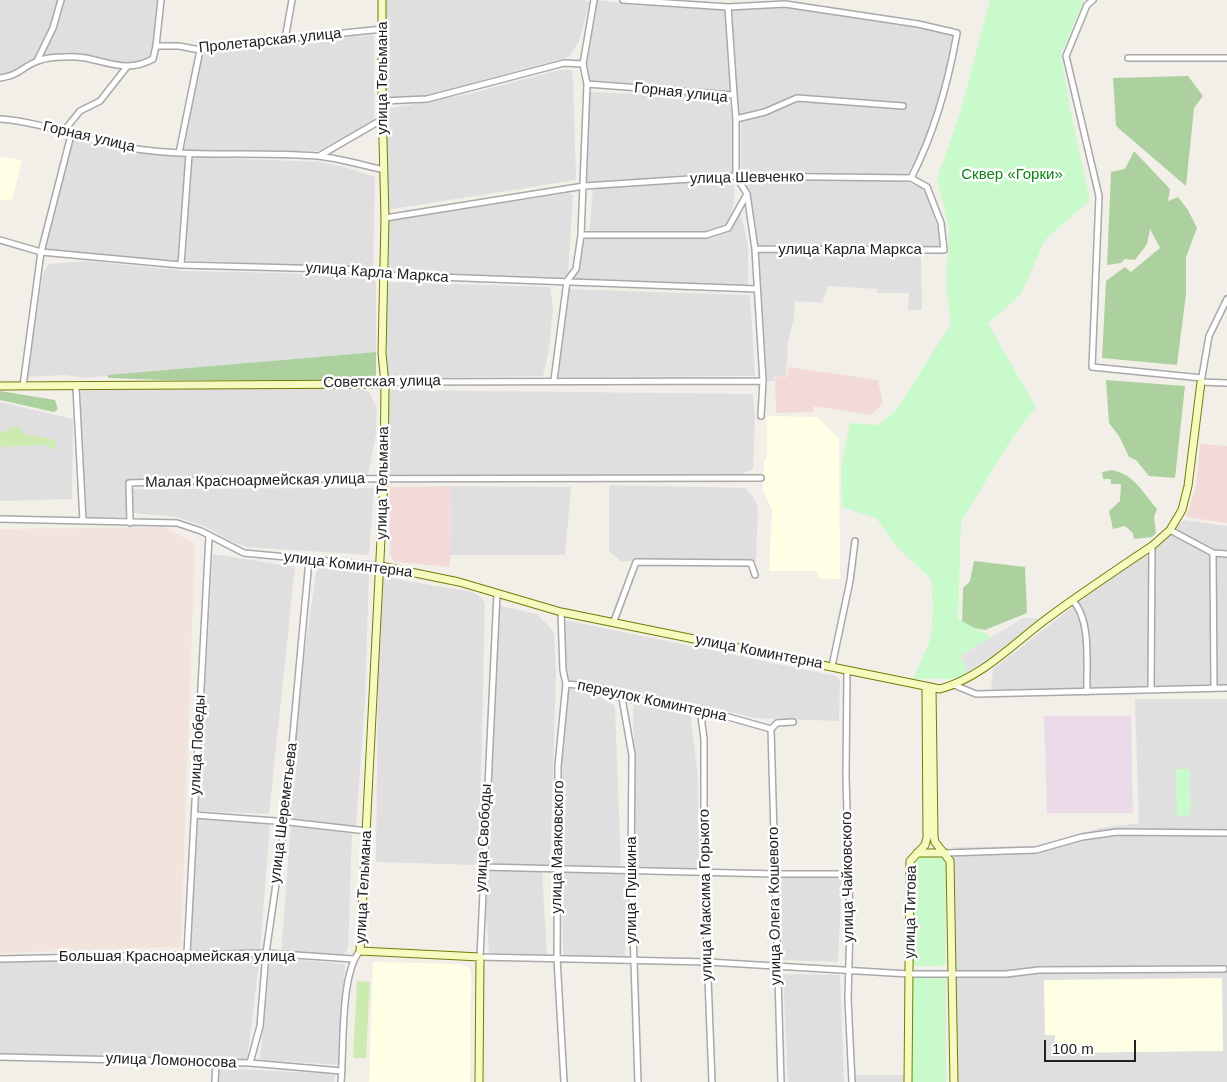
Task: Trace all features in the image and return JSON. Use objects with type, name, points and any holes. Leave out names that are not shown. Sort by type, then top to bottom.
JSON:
[{"type":"street","points":[[37,61],[53,28],[61,0]]},
{"type":"street","points":[[0,78],[12,77],[37,61],[65,57],[88,57],[126,68],[142,65],[153,59],[161,0]]},
{"type":"street","points":[[285,39],[292,0]]},
{"type":"street","name":"улица Тельмана","points":[[341,1082],[347,982],[353,959],[360,951],[381,566],[384,480],[384,384],[382,353],[385,275],[382,101],[384,29],[382,0]]},
{"type":"street","points":[[554,380],[567,281],[576,269],[581,236],[587,84],[584,64],[594,0]]},
{"type":"street","points":[[623,0],[728,7],[785,4],[918,24],[957,33],[950,70],[936,123],[911,178]]},
{"type":"street","points":[[1093,0],[1087,5],[1066,56],[1099,196],[1092,367],[1227,383]]},
{"type":"street","points":[[728,7],[734,95]]},
{"type":"street","name":"Пролетарская улица","points":[[156,46],[179,46],[200,50],[384,29]]},
{"type":"street","points":[[179,153],[200,50]]},
{"type":"street","points":[[1128,58],[1227,58]]},
{"type":"street","points":[[382,101],[427,99],[564,64],[584,64]]},
{"type":"street","points":[[63,132],[80,111],[100,101],[126,68]]},
{"type":"street","name":"Горная улица","points":[[587,84],[734,95],[736,119],[765,112],[797,98],[903,106]]},
{"type":"street","name":"Горная улица","points":[[0,119],[24,120],[71,135],[130,148],[189,154],[318,156],[384,170]]},
{"type":"street","points":[[318,156],[383,119]]},
{"type":"street","points":[[736,119],[736,176],[747,194],[755,249],[763,381],[761,416]]},
{"type":"street","points":[[23,386],[41,252],[71,135]]},
{"type":"street","points":[[181,265],[189,154]]},
{"type":"street","name":"улица Шевченко","points":[[385,218],[584,186],[736,176],[911,178]]},
{"type":"street","name":"улица Карла Маркса","points":[[755,249],[944,250],[941,223],[927,187],[911,178]]},
{"type":"street","points":[[581,236],[706,235],[728,228],[747,194]]},
{"type":"street","name":"улица Карла Маркса","points":[[0,240],[41,252],[181,265],[368,270],[385,275],[757,289]]},
{"type":"street","points":[[1202,380],[1209,336],[1227,299]]},
{"type":"street","name":"Советская улица","points":[[0,386],[76,387],[342,382],[384,384],[554,380],[763,381]]},
{"type":"street","name":"улица Коминтерна","points":[[130,523],[177,524],[210,536],[244,553],[381,566],[459,582],[561,612],[614,621],[940,689],[954,685],[993,662],[1072,600],[1152,546],[1170,530],[1182,510],[1188,486],[1202,380]]},
{"type":"street","points":[[76,387],[83,521]]},
{"type":"street","name":"Малая Красноармейская улица","points":[[130,523],[129,482],[248,479],[760,478]]},
{"type":"street","points":[[0,519],[130,523]]},
{"type":"street","points":[[1170,530],[1213,553],[1227,554]]},
{"type":"street","name":"улица Победы","points":[[187,954],[210,536]]},
{"type":"street","points":[[832,666],[850,581],[854,541]]},
{"type":"street","points":[[1151,690],[1152,546]]},
{"type":"street","points":[[1213,553],[1214,688]]},
{"type":"street","name":"улица Шереметьева","points":[[250,1063],[260,1026],[266,953],[284,822],[309,560]]},
{"type":"street","points":[[614,621],[636,562],[751,563],[755,576]]},
{"type":"street","name":"улица Свободы","points":[[478,1082],[482,867],[497,593]]},
{"type":"street","points":[[1072,600],[1078,606],[1085,623],[1087,692]]},
{"type":"street","name":"улица Маяковского","points":[[561,612],[563,670],[566,684],[558,766],[557,958],[564,1082]]},
{"type":"street","name":"улица Чайковского","points":[[847,671],[850,924],[848,969],[852,1082]]},
{"type":"street","name":"переулок Коминтерна","points":[[566,684],[598,687],[622,698],[700,708],[771,729]]},
{"type":"street","points":[[954,685],[976,694],[1227,688]]},
{"type":"street","points":[[929,688],[934,837],[935,842],[950,861],[954,1082]]},
{"type":"street","name":"улица Титова","points":[[908,1082],[910,861],[925,845],[927,838],[929,688]]},
{"type":"street","name":"улица Пушкина","points":[[622,698],[632,755],[631,871],[638,1082]]},
{"type":"street","name":"улица Максима Горького","points":[[700,708],[704,739],[704,873],[712,1082]]},
{"type":"street","points":[[771,729],[777,723],[793,722]]},
{"type":"street","name":"улица Олега Кошевого","points":[[771,729],[776,874],[776,967],[781,1082]]},
{"type":"street","points":[[194,815],[367,831]]},
{"type":"street","points":[[916,853],[1036,850],[1082,837],[1117,832],[1227,833]]},
{"type":"street","points":[[950,861],[958,853]]},
{"type":"street","points":[[482,867],[704,873],[848,874]]},
{"type":"street","points":[[360,951],[708,962],[909,974],[1006,974],[1039,970],[1224,969]]},
{"type":"street","name":"Большая Красноармейская улица","points":[[0,959],[266,953],[353,959]]},
{"type":"street","name":"улица Ломоносова","points":[[0,1057],[250,1063],[342,1072]]},
{"type":"street","points":[[215,1082],[216,1063]]},
{"type":"shaded area","points":[[0,0],[161,0],[153,59],[126,68],[88,57],[37,61],[0,78]]},
{"type":"shaded area","points":[[381,0],[582,0],[590,2],[579,41],[569,57],[424,96],[386,99]]},
{"type":"shaded area","points":[[597,0],[634,5],[725,8],[734,91],[588,80],[581,58]]},
{"type":"shaded area","points":[[785,7],[912,22],[954,36],[942,91],[924,148],[908,174],[741,174],[741,121],[767,114],[796,100],[905,107],[905,104],[797,96],[739,118],[729,8]]},
{"type":"shaded area","points":[[374,35],[374,120],[318,151],[184,150],[201,54],[327,38]]},
{"type":"shaded area","points":[[559,70],[572,70],[576,180],[386,210],[387,109],[468,94]]},
{"type":"shaded area","points":[[588,92],[729,97],[733,123],[734,173],[583,183]]},
{"type":"shaded area","points":[[72,136],[186,155],[180,263],[44,250]]},
{"type":"shaded area","points":[[0,157],[22,160],[12,201],[0,199]]},
{"type":"shaded area","points":[[191,157],[320,162],[375,177],[373,269],[185,260]]},
{"type":"shaded area","points":[[734,178],[734,203],[727,227],[705,233],[589,234],[593,188]]},
{"type":"shaded area","points":[[741,178],[905,181],[926,190],[944,250],[753,245]]},
{"type":"shaded area","points":[[569,193],[573,196],[568,275],[558,281],[388,273],[389,221]]},
{"type":"shaded area","points":[[739,206],[748,246],[748,288],[574,281],[580,239],[711,238],[730,231]]},
{"type":"shaded area","points":[[753,251],[921,256],[922,310],[908,310],[909,293],[877,293],[877,289],[828,286],[822,303],[795,301],[794,318],[788,341],[786,376],[774,376],[774,381],[760,381],[753,291]]},
{"type":"shaded area","points":[[86,261],[187,271],[284,273],[371,278],[376,282],[376,352],[85,378],[64,375],[27,377],[43,273],[49,264]]},
{"type":"shaded area","points":[[388,283],[550,287],[553,309],[549,348],[543,376],[388,378],[385,289]]},
{"type":"shaded area","points":[[564,289],[750,295],[755,376],[552,377]]},
{"type":"shaded area","points":[[788,367],[878,380],[883,403],[871,415],[814,406],[813,412],[776,413],[775,376],[787,377]]},
{"type":"shaded area","points":[[80,388],[355,388],[369,392],[377,408],[376,434],[368,476],[128,480],[128,517],[86,517]]},
{"type":"shaded area","points":[[389,390],[753,394],[755,419],[753,469],[740,475],[387,479]]},
{"type":"shaded area","points":[[0,402],[73,419],[72,499],[0,501]]},
{"type":"shaded area","points":[[767,416],[818,417],[839,439],[840,579],[818,578],[817,571],[769,571],[772,510],[763,490],[764,460],[767,457]]},
{"type":"shaded area","points":[[1200,444],[1227,446],[1227,523],[1186,517],[1196,487]]},
{"type":"shaded area","points":[[609,485],[745,488],[754,498],[758,508],[756,561],[621,561],[609,551]]},
{"type":"shaded area","points":[[451,486],[571,487],[565,555],[450,555]]},
{"type":"shaded area","points":[[451,486],[450,567],[395,562],[390,555],[390,487]]},
{"type":"shaded area","points":[[374,488],[369,555],[247,547],[230,541],[204,526],[177,517],[133,513],[131,489]]},
{"type":"shaded area","points":[[1184,520],[1227,526],[1227,691],[1056,693],[991,689],[993,669]]},
{"type":"shaded area","points":[[165,527],[195,543],[181,947],[0,953],[0,529]]},
{"type":"shaded area","points":[[213,554],[295,567],[269,814],[197,811]]},
{"type":"shaded area","points":[[317,566],[369,572],[365,699],[356,827],[281,817]]},
{"type":"shaded area","points":[[379,576],[472,592],[481,597],[485,603],[479,865],[376,862]]},
{"type":"shaded area","points":[[501,606],[537,614],[554,632],[556,673],[550,868],[489,866],[495,669],[493,613]]},
{"type":"shaded area","points":[[1023,618],[1043,618],[987,663],[968,673],[960,656]]},
{"type":"shaded area","points":[[565,620],[836,676],[840,680],[839,721],[755,718],[708,707],[610,693],[588,683],[564,682]]},
{"type":"shaded area","points":[[565,689],[590,691],[615,706],[621,868],[562,867],[562,758]]},
{"type":"shaded area","points":[[1135,699],[1227,699],[1227,1082],[953,1082],[953,847],[1036,846],[1100,828],[1139,823]]},
{"type":"shaded area","points":[[633,702],[690,710],[698,778],[699,871],[636,869]]},
{"type":"shaded area","points":[[1044,716],[1131,716],[1133,813],[1047,813]]},
{"type":"shaded area","points":[[197,819],[270,824],[260,950],[190,951]]},
{"type":"shaded area","points":[[291,825],[352,834],[348,949],[343,955],[281,952]]},
{"type":"shaded area","points":[[490,870],[542,872],[547,955],[489,953],[485,901]]},
{"type":"shaded area","points":[[562,872],[628,874],[625,957],[563,956]]},
{"type":"shaded area","points":[[783,877],[842,877],[838,962],[780,960],[778,882]]},
{"type":"shaded area","points":[[260,956],[247,1060],[0,1054],[0,959]]},
{"type":"shaded area","points":[[270,957],[345,964],[340,1065],[260,1060]]},
{"type":"shaded area","points":[[373,962],[460,964],[469,967],[471,976],[470,1082],[369,1082]]},
{"type":"shaded area","points":[[783,974],[840,975],[844,1082],[788,1082]]},
{"type":"shaded area","points":[[1222,978],[1223,1051],[1055,1053],[1055,1035],[1045,1035],[1044,980]]},
{"type":"shaded area","points":[[219,1068],[335,1074],[334,1082],[219,1082]]},
{"type":"shaded area","points":[[854,1075],[904,1075],[904,1082],[855,1082]]},
{"type":"green space","name":"Сквер «Горки»","points":[[990,0],[1084,0],[1061,54],[1070,109],[1090,200],[1045,240],[1021,294],[988,324],[1036,407],[1010,441],[961,522],[958,619],[991,637],[960,656],[968,673],[956,679],[913,679],[931,638],[933,607],[931,579],[896,546],[876,518],[842,507],[841,467],[850,423],[879,425],[897,409],[951,324],[946,288],[949,227],[937,179],[960,113]]},
{"type":"green space","points":[[1188,76],[1203,96],[1194,108],[1186,186],[1116,126],[1113,78]]},
{"type":"green space","points":[[1134,151],[1170,189],[1168,201],[1178,197],[1188,210],[1197,228],[1186,257],[1186,294],[1177,365],[1102,358],[1106,281],[1125,267],[1131,272],[1160,248],[1150,229],[1147,244],[1135,260],[1125,259],[1121,263],[1107,265],[1111,172],[1125,169]]},
{"type":"green space","points":[[376,352],[376,380],[164,380],[108,378],[108,375]]},
{"type":"green space","points":[[1106,380],[1185,386],[1175,478],[1149,476],[1136,460],[1129,457],[1119,436],[1109,423]]},
{"type":"green space","points":[[0,391],[55,400],[58,409],[54,412],[0,400]]},
{"type":"green space","points":[[9,427],[19,427],[23,434],[56,440],[55,449],[50,449],[48,445],[0,447],[0,431],[8,432]]},
{"type":"green space","points":[[1112,470],[1120,472],[1132,480],[1157,509],[1154,517],[1156,533],[1152,537],[1134,539],[1133,533],[1125,526],[1113,529],[1109,511],[1120,501],[1121,484],[1111,484],[1111,479],[1103,479],[1102,472]]},
{"type":"green space","points":[[974,561],[1025,567],[1027,613],[985,630],[962,626],[963,588],[970,581]]},
{"type":"green space","points":[[1176,769],[1190,769],[1191,815],[1177,816]]},
{"type":"green space","points":[[941,853],[946,859],[946,962],[942,966],[916,966],[912,961],[914,860],[917,856]]},
{"type":"green space","points":[[915,976],[942,976],[946,979],[946,1082],[910,1082],[911,978]]},
{"type":"green space","points":[[357,981],[370,982],[366,1058],[353,1058]]}]
